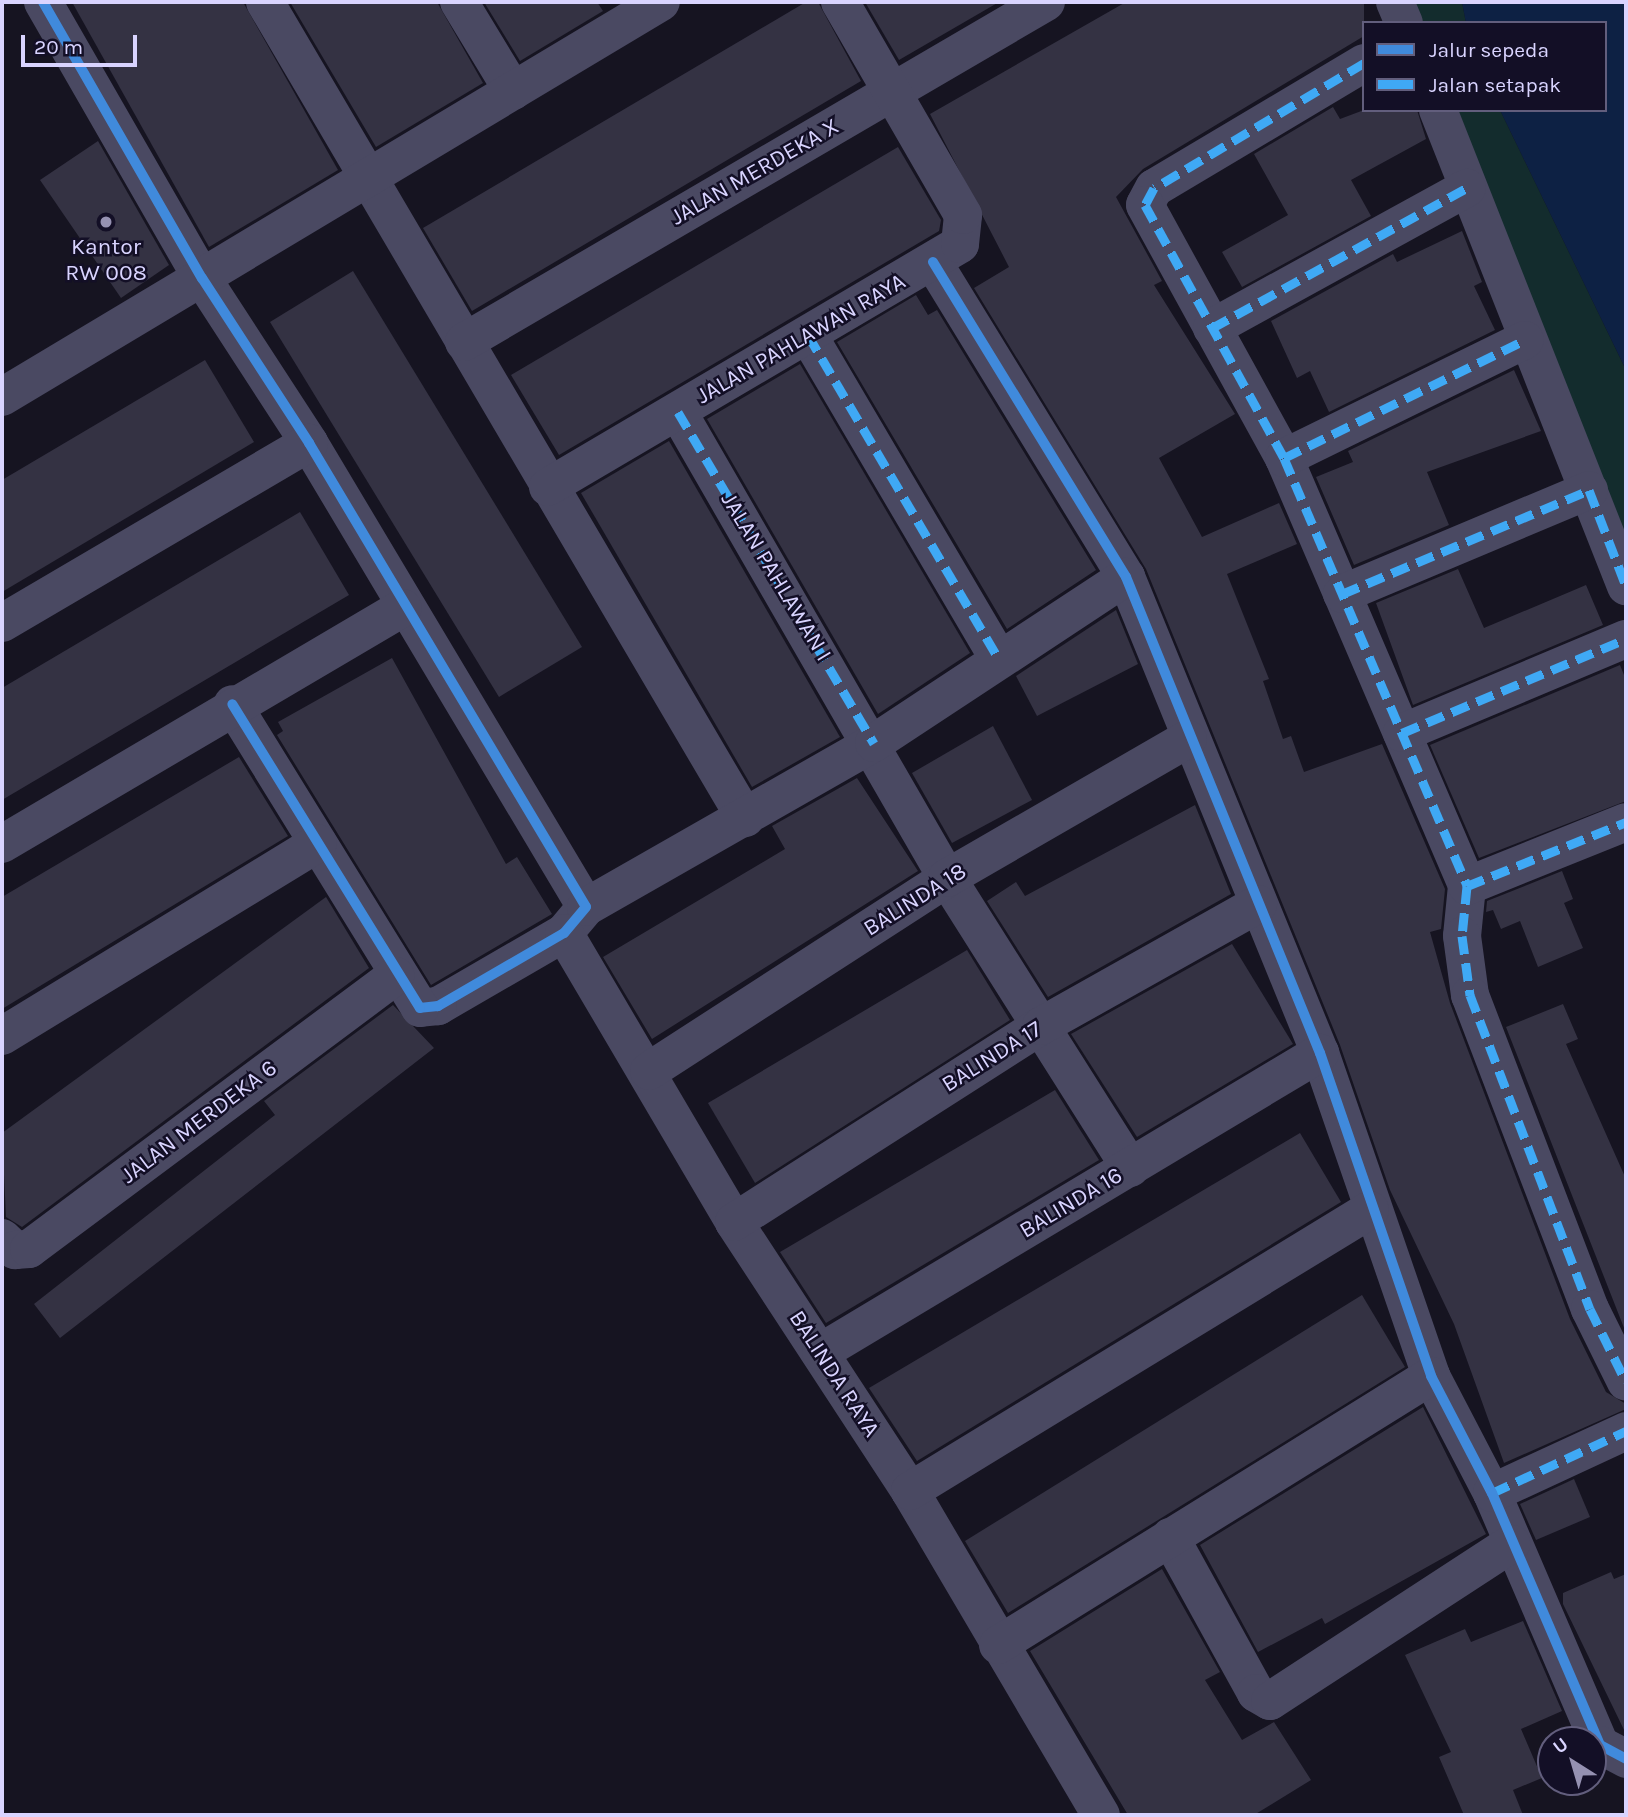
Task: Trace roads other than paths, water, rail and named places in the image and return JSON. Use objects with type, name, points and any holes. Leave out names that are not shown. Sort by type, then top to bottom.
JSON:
[{"type":"street","name":"BALINDA RAYA","points":[[43,2],[202,278],[309,443],[403,608],[575,920],[649,1071],[734,1222],[910,1491],[998,1645],[1101,1815]]},
{"type":"street","points":[[265,2],[745,818]]},
{"type":"street","points":[[460,2],[513,91]]},
{"type":"street","name":"JALAN PAHLAWAN RAYA","points":[[548,487],[960,244],[962,215],[840,2]]},
{"type":"street","name":"JALAN MERDEKA X","points":[[464,342],[1046,2]]},
{"type":"street","points":[[1395,2],[1403,21]]},
{"type":"street","points":[[2,397],[513,91],[650,5]]},
{"type":"street","points":[[1362,64],[1147,196],[1145,205],[1284,458],[1467,886],[1462,936],[1470,995],[1590,1310],[1626,1382]]},
{"type":"street","points":[[1439,112],[1525,340],[1589,490],[1626,586]]},
{"type":"street","points":[[1212,328],[1467,188]]},
{"type":"street","points":[[933,262],[1126,577],[1188,739],[1320,1053],[1370,1210],[1431,1376],[1492,1493],[1511,1544],[1600,1745],[1626,1759]]},
{"type":"street","points":[[808,335],[998,657]]},
{"type":"street","points":[[1284,458],[1525,340]]},
{"type":"street","name":"JALAN PAHLAWAN I","points":[[678,412],[874,743],[947,878],[1130,1168]]},
{"type":"street","points":[[2,623],[309,443]]},
{"type":"street","points":[[1342,594],[1589,490]]},
{"type":"street","points":[[232,704],[318,843],[395,976],[420,1008],[429,1010],[874,743],[998,657],[1126,577]]},
{"type":"street","points":[[2,844],[232,704],[403,608]]},
{"type":"street","points":[[1402,733],[1626,639]]},
{"type":"street","name":"BALINDA 18","points":[[649,1071],[947,878],[1188,739]]},
{"type":"street","points":[[1467,886],[1626,822]]},
{"type":"street","points":[[2,1036],[318,843]]},
{"type":"street","name":"BALINDA 17","points":[[734,1222],[1041,1026],[1258,904]]},
{"type":"street","name":"JALAN MERDEKA 6","points":[[2,1238],[15,1250],[29,1249],[395,976]]},
{"type":"street","name":"BALINDA 16","points":[[821,1352],[1320,1053]]},
{"type":"street","points":[[910,1491],[1370,1210]]},
{"type":"street","points":[[998,1645],[1431,1376]]},
{"type":"street","points":[[1492,1493],[1626,1431]]},
{"type":"street","points":[[1170,1537],[1256,1693],[1270,1701],[1511,1544]]},
{"type":"water","points":[[1462,2],[1626,2],[1626,370],[1501,112],[1607,112],[1607,21],[1466,21]]},
{"type":"place","name":"Kantor RW 008","points":[[106,222]]}]
